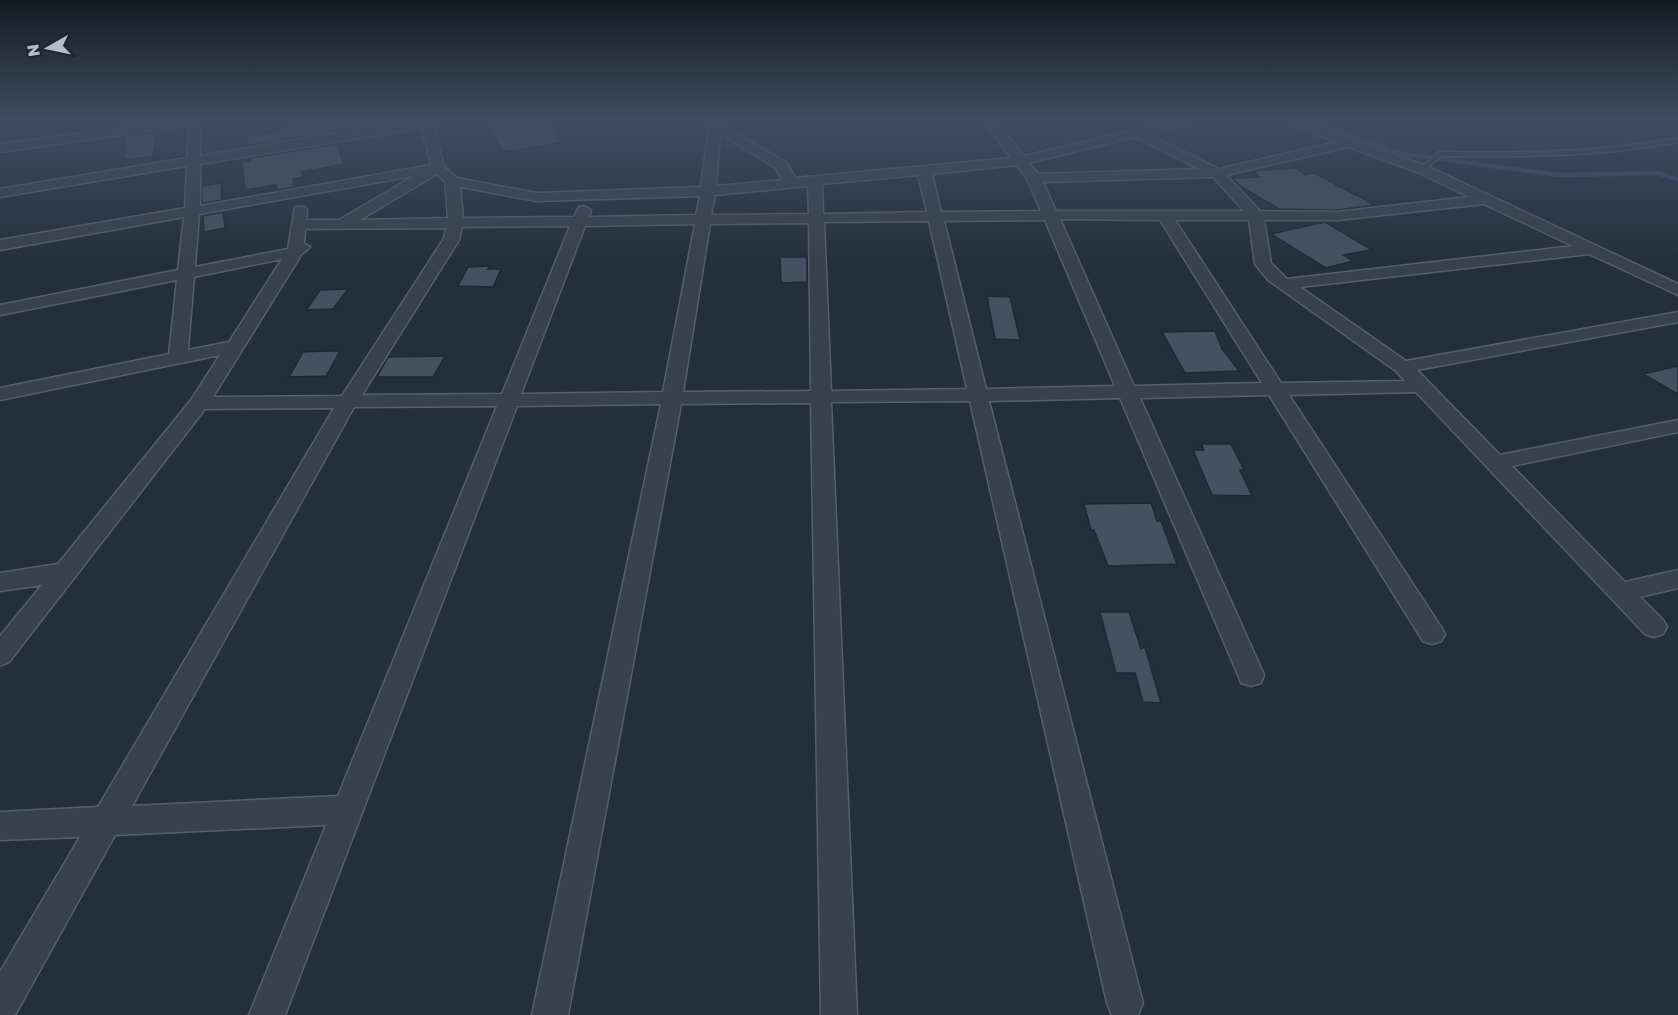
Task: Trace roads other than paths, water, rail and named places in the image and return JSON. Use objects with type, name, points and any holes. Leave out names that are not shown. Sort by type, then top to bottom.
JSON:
[{"type":"street","points":[[0,193],[167,166]]},
{"type":"street","points":[[178,358],[187,273],[194,166]]},
{"type":"street","points":[[0,1006],[347,403],[451,240],[456,204],[442,166]]},
{"type":"street","points":[[550,1015],[672,398],[708,191],[708,166]]},
{"type":"street","points":[[782,166],[803,183],[816,218],[819,396],[839,1015]]},
{"type":"street","points":[[0,245],[302,192],[445,175],[537,197],[589,197],[708,191],[968,166]]},
{"type":"street","points":[[1024,166],[1034,178],[1125,392],[1251,675]]},
{"type":"street","points":[[1203,166],[1217,173],[1256,216],[1263,264],[1274,277],[1403,367],[1654,627]]},
{"type":"street","points":[[1034,178],[1217,173],[1245,166]]},
{"type":"street","points":[[1429,166],[1487,199],[1678,290]]},
{"type":"street","points":[[924,171],[1125,1003]]},
{"type":"street","points":[[0,310],[294,252],[341,225],[445,175]]},
{"type":"street","points":[[0,654],[199,403],[237,346],[294,252],[302,192]]},
{"type":"street","points":[[267,1015],[589,197]]},
{"type":"street","points":[[298,225],[1049,215],[1337,216],[1487,199]]},
{"type":"street","points":[[1164,215],[1431,634]]},
{"type":"street","points":[[1284,284],[1591,249]]},
{"type":"street","points":[[1403,367],[1678,317]]},
{"type":"street","points":[[0,394],[237,346]]},
{"type":"street","points":[[199,403],[978,395],[1421,386]]},
{"type":"street","points":[[1495,463],[1678,426]]},
{"type":"street","points":[[0,582],[65,572]]},
{"type":"street","points":[[1620,592],[1678,579]]},
{"type":"street","points":[[0,826],[347,810]]},
{"type":"waterway","points":[[1495,166],[1560,175],[1657,173],[1678,179]]}]
